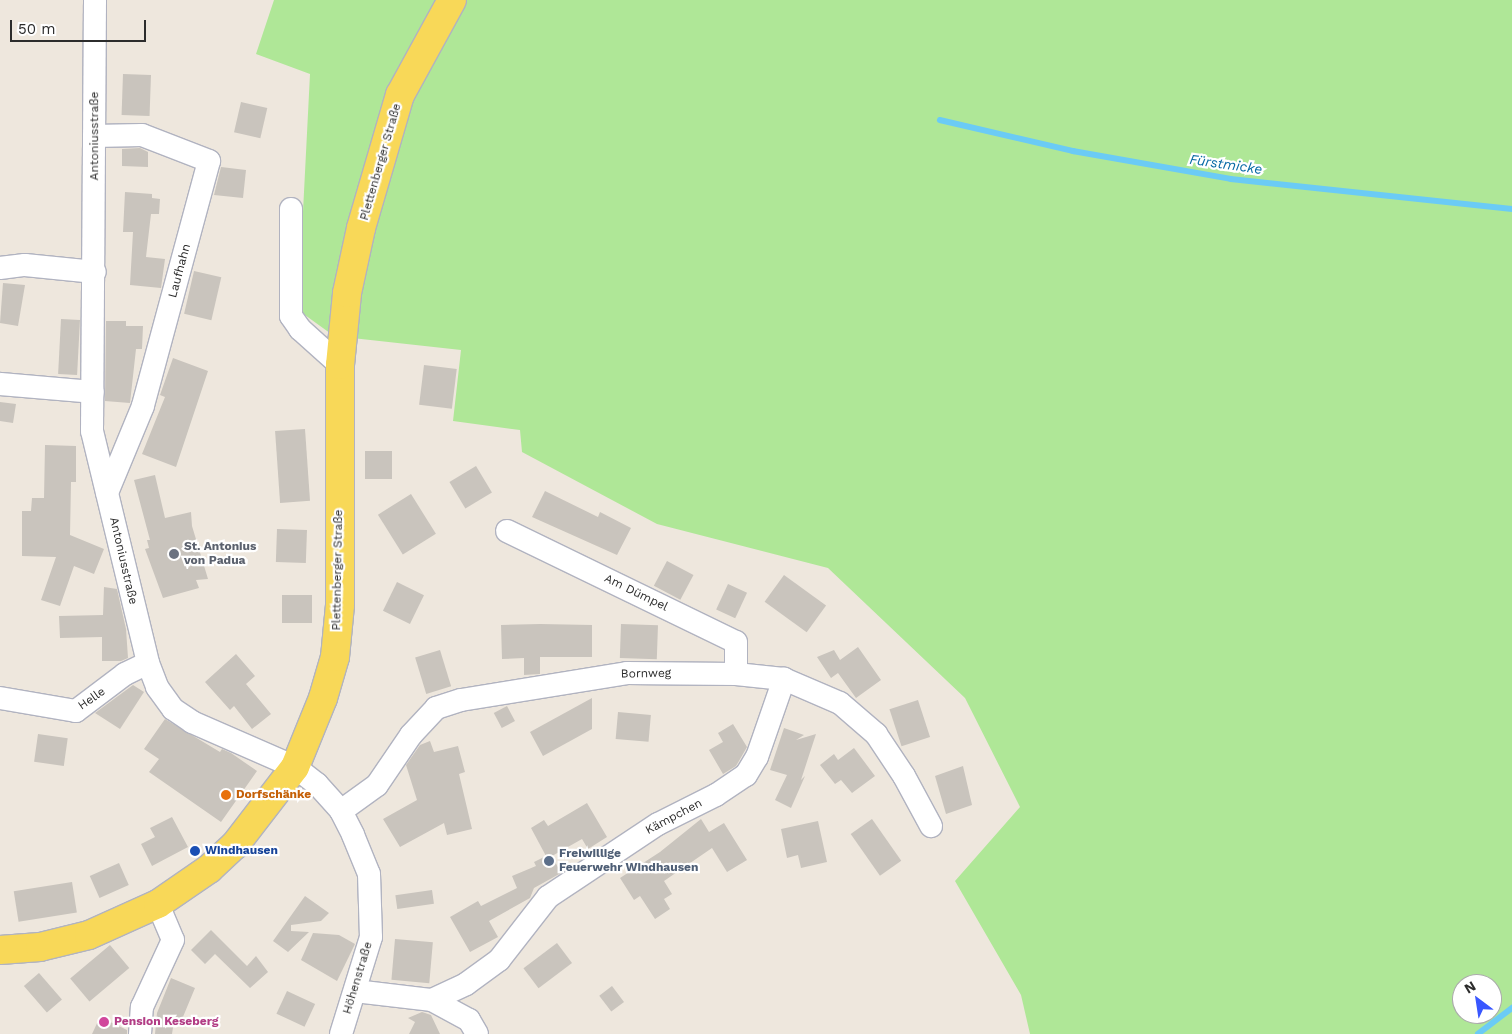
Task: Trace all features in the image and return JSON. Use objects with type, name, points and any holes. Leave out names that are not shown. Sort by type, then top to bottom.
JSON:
[{"type":"main road","name":"Plettenberger Straße","points":[[0,950],[40,947],[89,935],[158,904],[209,869],[235,845],[295,767],[324,698],[335,657],[340,605],[340,365],[347,293],[361,228],[400,95],[452,0]]},
{"type":"street","name":"Antoniusstraße","points":[[96,0],[94,136],[96,272],[92,431],[148,664],[157,687],[174,709],[192,722],[295,767]]},
{"type":"street","name":"Laufhahn","points":[[94,136],[142,135],[209,160],[143,406],[107,493]]},
{"type":"street","points":[[290,209],[291,316],[300,329],[340,365]]},
{"type":"street","points":[[0,268],[24,266],[96,272]]},
{"type":"street","points":[[0,384],[93,392]]},
{"type":"street","name":"Am Dümpel","points":[[507,531],[736,642],[736,674]]},
{"type":"street","name":"Helle","points":[[0,698],[76,711],[125,674],[148,664]]},
{"type":"street","name":"Bornweg","points":[[341,810],[378,785],[411,735],[436,708],[461,700],[627,673],[736,674],[784,679],[840,703],[876,734],[904,776],[931,826]]},
{"type":"street","name":"Kämpchen","points":[[432,1000],[466,984],[499,960],[548,897],[658,824],[716,795],[746,775],[757,757],[784,679]]},
{"type":"street","name":"Höhenstraße","points":[[295,767],[317,784],[341,810],[369,874],[371,937],[340,1034]]},
{"type":"street","points":[[140,1034],[142,1006],[173,940],[158,904]]},
{"type":"street","points":[[355,991],[432,1000],[469,1020],[477,1034]]},
{"type":"green space","points":[[274,0],[1512,0],[1512,1034],[1030,1034],[1021,995],[955,881],[1020,807],[965,698],[828,568],[657,524],[522,452],[520,430],[453,421],[461,350],[334,336],[298,310],[310,74],[256,54]]},
{"type":"building","points":[[123,74],[151,75],[150,116],[122,115]]},
{"type":"building","points":[[241,102],[267,108],[260,138],[234,132]]},
{"type":"building","points":[[140,148],[148,152],[148,167],[122,166],[122,149]]},
{"type":"building","points":[[221,167],[246,170],[243,198],[214,195]]},
{"type":"building","points":[[125,192],[152,194],[152,198],[160,199],[159,214],[151,214],[146,257],[165,259],[161,288],[130,285],[133,232],[123,232]]},
{"type":"building","points":[[194,271],[221,277],[211,320],[184,314]]},
{"type":"building","points":[[3,283],[25,285],[18,326],[0,323]]},
{"type":"building","points":[[61,319],[80,320],[77,375],[58,374]]},
{"type":"building","points":[[106,321],[126,321],[126,326],[143,326],[142,349],[136,349],[130,403],[105,401]]},
{"type":"building","points":[[173,358],[208,371],[176,467],[142,454],[165,397],[160,395]]},
{"type":"building","points":[[424,365],[457,369],[452,409],[419,405]]},
{"type":"building","points":[[0,402],[16,404],[13,423],[0,421]]},
{"type":"building","points":[[305,429],[310,501],[280,503],[275,431]]},
{"type":"building","points":[[45,445],[76,446],[76,482],[71,482],[70,535],[104,549],[94,574],[74,566],[60,606],[41,600],[56,557],[22,556],[22,511],[31,511],[32,498],[44,498]]},
{"type":"building","points":[[365,451],[392,451],[392,479],[365,479]]},
{"type":"building","points":[[476,466],[492,493],[465,509],[449,482]]},
{"type":"building","name":"St. Antonius von Padua","points":[[155,475],[165,518],[191,512],[192,526],[208,579],[196,580],[199,588],[163,598],[145,549],[149,548],[147,540],[150,540],[134,480]]},
{"type":"building","points":[[545,491],[598,517],[600,512],[631,528],[617,555],[532,517]]},
{"type":"building","points":[[411,494],[436,534],[403,555],[378,515]]},
{"type":"building","points":[[277,529],[307,530],[306,563],[276,562]]},
{"type":"building","points":[[667,561],[693,575],[680,600],[654,586]]},
{"type":"building","points":[[784,575],[826,606],[807,632],[765,602]]},
{"type":"building","points":[[397,582],[424,595],[410,624],[383,611]]},
{"type":"building","points":[[728,584],[747,593],[735,618],[716,609]]},
{"type":"building","points":[[104,587],[117,589],[126,629],[128,658],[121,661],[102,661],[102,637],[60,638],[59,616],[103,615]]},
{"type":"building","points":[[282,595],[312,595],[312,623],[282,623]]},
{"type":"building","points":[[621,624],[658,625],[657,659],[620,658]]},
{"type":"building","points":[[501,625],[592,625],[592,657],[540,657],[540,674],[524,675],[524,658],[502,659]]},
{"type":"building","points":[[858,647],[881,680],[856,698],[838,673],[831,678],[817,657],[834,650],[840,660]]},
{"type":"building","points":[[440,650],[451,686],[426,694],[415,658]]},
{"type":"building","points":[[236,654],[255,676],[246,684],[271,714],[252,729],[234,706],[230,710],[205,682]]},
{"type":"building","points":[[133,685],[144,692],[120,729],[95,713]]},
{"type":"building","points":[[592,698],[592,729],[543,756],[530,732]]},
{"type":"building","points":[[918,700],[930,737],[902,746],[889,709]]},
{"type":"building","points":[[507,706],[515,721],[502,728],[494,713]]},
{"type":"building","points":[[618,712],[651,715],[649,742],[616,739]]},
{"type":"building","points":[[165,719],[220,752],[222,749],[231,753],[257,771],[221,822],[149,772],[159,759],[144,749]]},
{"type":"building","points":[[733,724],[747,747],[736,766],[723,774],[709,750],[723,742],[718,733]]},
{"type":"building","points":[[784,728],[804,735],[796,740],[816,734],[801,780],[805,776],[791,808],[775,800],[787,775],[770,770]]},
{"type":"building","points":[[38,734],[68,738],[64,766],[34,762]]},
{"type":"building","points":[[430,741],[434,752],[458,746],[465,772],[459,774],[472,829],[447,835],[444,823],[400,847],[383,819],[417,800],[406,765],[420,745]]},
{"type":"building","points":[[854,748],[875,776],[852,793],[841,780],[835,784],[820,765],[834,754],[838,760]]},
{"type":"building","points":[[963,766],[972,805],[946,814],[935,776]]},
{"type":"building","points":[[587,803],[607,837],[588,849],[582,839],[552,856],[561,873],[534,888],[530,898],[489,921],[498,937],[470,952],[450,917],[478,901],[481,906],[517,888],[512,876],[536,866],[534,862],[546,856],[531,828],[544,820],[548,826]]},
{"type":"building","points":[[172,817],[188,847],[152,866],[141,844],[155,837],[150,828]]},
{"type":"building","points":[[701,819],[709,832],[724,823],[747,860],[727,872],[712,848],[664,881],[672,894],[664,899],[670,909],[655,919],[640,896],[634,900],[620,878],[660,852]]},
{"type":"building","points":[[872,819],[901,861],[880,876],[851,834]]},
{"type":"building","points":[[818,821],[827,862],[801,868],[798,855],[787,858],[781,829]]},
{"type":"building","points":[[119,863],[129,885],[100,898],[90,876]]},
{"type":"building","points":[[72,882],[77,913],[19,922],[14,891]]},
{"type":"building","points":[[432,890],[434,904],[397,909],[395,895]]},
{"type":"building","points":[[305,896],[329,913],[321,921],[291,925],[291,931],[309,932],[288,952],[273,941]]},
{"type":"building","points":[[211,930],[247,966],[256,956],[268,972],[250,988],[215,954],[205,964],[191,950]]},
{"type":"building","points":[[313,933],[339,935],[355,944],[337,981],[301,960]]},
{"type":"building","points":[[395,939],[433,942],[429,983],[391,980]]},
{"type":"building","points":[[557,943],[572,963],[539,988],[523,968]]},
{"type":"building","points":[[110,945],[129,968],[89,1001],[70,978]]},
{"type":"building","points":[[39,973],[62,999],[47,1013],[24,986]]},
{"type":"building","points":[[171,978],[195,988],[180,1024],[174,1021],[172,1034],[155,1034],[157,1013]]},
{"type":"building","points":[[612,986],[624,1002],[611,1012],[599,996]]},
{"type":"building","points":[[287,991],[315,1004],[305,1027],[276,1014]]},
{"type":"building","points":[[422,1012],[431,1015],[440,1034],[409,1034],[415,1022],[408,1018]]},
{"type":"building","points":[[100,1017],[127,1030],[127,1034],[92,1034]]},
{"type":"waterway","name":"Fürstmicke","points":[[940,120],[1073,151],[1231,179],[1512,209]]},
{"type":"waterway","points":[[1478,1034],[1512,1008]]},
{"type":"place","name":"St. Antonius von Padua","points":[[174,554]]},
{"type":"place","name":"Dorfschänke","points":[[226,795]]},
{"type":"place","name":"Windhausen","points":[[195,851]]},
{"type":"place","name":"Freiwillige Feuerwehr Windhausen","points":[[549,861]]},
{"type":"place","name":"Pension Keseberg","points":[[104,1022]]}]
